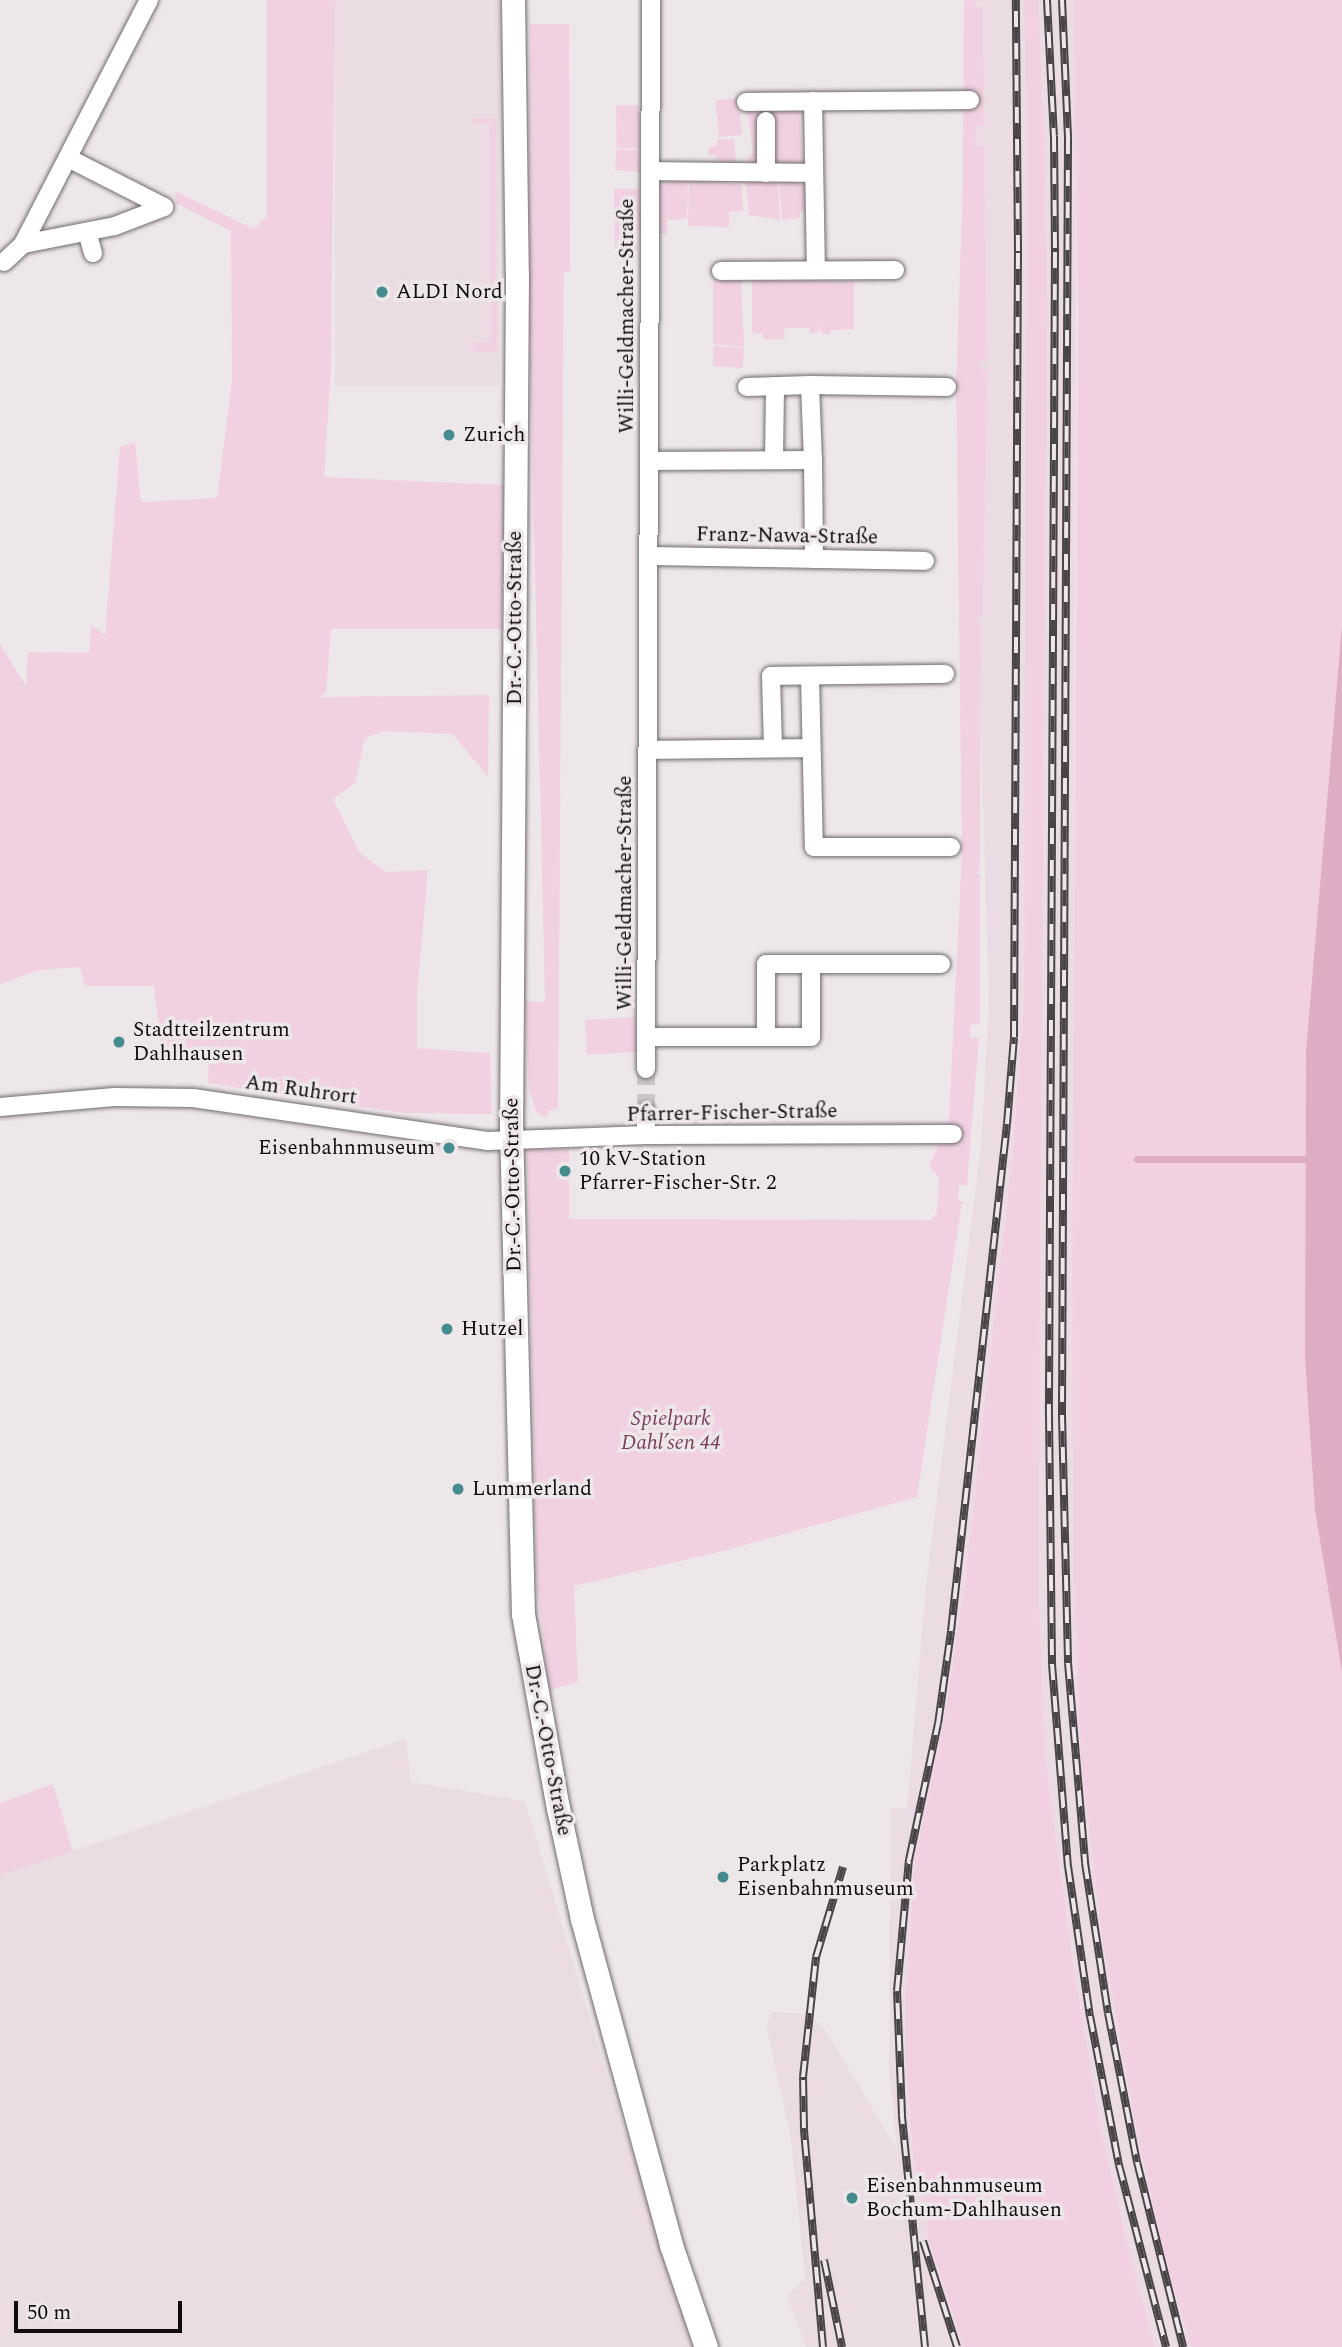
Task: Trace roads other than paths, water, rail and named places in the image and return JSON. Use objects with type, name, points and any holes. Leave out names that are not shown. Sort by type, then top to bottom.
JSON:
[{"type":"street","points":[[4,262],[23,244],[149,0]]},
{"type":"street","name":"Dr.-C.-Otto-Straße","points":[[513,0],[517,274],[512,1140],[523,1614],[558,1808],[582,1919],[671,2245],[706,2347]]},
{"type":"street","name":"Willi-Geldmacher-Straße","points":[[646,1069],[651,0]]},
{"type":"street","points":[[746,102],[970,100]]},
{"type":"street","points":[[813,101],[816,269]]},
{"type":"street","points":[[766,121],[766,173]]},
{"type":"street","points":[[23,244],[155,219],[164,206],[68,158]]},
{"type":"street","name":"Willi-Geldmacher-Straße","points":[[650,171],[813,173]]},
{"type":"street","points":[[87,232],[93,253]]},
{"type":"street","points":[[722,271],[895,270]]},
{"type":"street","points":[[810,385],[814,559]]},
{"type":"street","points":[[774,460],[775,386]]},
{"type":"street","points":[[747,387],[947,387]]},
{"type":"street","name":"Willi-Geldmacher-Straße","points":[[649,461],[813,460]]},
{"type":"street","name":"Franz-Nawa-Straße","points":[[648,556],[925,561]]},
{"type":"street","points":[[773,748],[771,676],[945,674]]},
{"type":"street","points":[[810,676],[814,847],[951,848]]},
{"type":"street","name":"Willi-Geldmacher-Straße","points":[[649,750],[811,748]]},
{"type":"street","points":[[766,1037],[766,964],[941,964]]},
{"type":"street","name":"Willi-Geldmacher-Straße","points":[[646,1037],[811,1037],[811,964]]},
{"type":"street","name":"Am Ruhrort","points":[[0,1107],[115,1097],[193,1098],[487,1141],[512,1140]]},
{"type":"street","points":[[646,1112],[646,1135]]},
{"type":"street","name":"Pfarrer-Fischer-Straße","points":[[512,1140],[646,1135],[953,1134]]},
{"type":"waterway","points":[[1137,1159],[1314,1159]]},
{"type":"tunnel","points":[[646,1069],[646,1112]]},
{"type":"railway","points":[[925,2347],[902,2115],[897,1991],[909,1860],[938,1724],[951,1631],[1007,1124],[1014,1037],[1018,251],[1016,0]]},
{"type":"railway","points":[[1047,0],[1054,136],[1055,252],[1049,1415],[1052,1664],[1068,1866],[1090,2016],[1119,2165],[1166,2347]]},
{"type":"railway","points":[[1062,0],[1068,138],[1062,1415],[1068,1663],[1085,1863],[1108,2013],[1137,2162],[1183,2347]]},
{"type":"railway","points":[[823,2347],[804,2128],[803,2077],[816,1957],[843,1867]]},
{"type":"railway","points":[[923,2241],[957,2347]]},
{"type":"railway","points":[[824,2260],[842,2347]]},
{"type":"place","name":"ALDI Nord","points":[[382,292]]},
{"type":"place","name":"Zurich","points":[[449,435]]},
{"type":"place","name":"Stadtteilzentrum Dahlhausen","points":[[119,1042]]},
{"type":"place","name":"Eisenbahnmuseum","points":[[449,1148]]},
{"type":"place","name":"10 kV-Station Pfarrer-Fischer-Str. 2","points":[[565,1171]]},
{"type":"place","name":"Hutzel","points":[[447,1329]]},
{"type":"place","name":"Lummerland","points":[[458,1489]]},
{"type":"place","name":"Parkplatz Eisenbahnmuseum","points":[[723,1877]]},
{"type":"place","name":"Eisenbahnmuseum Bochum-Dahlhausen","points":[[852,2198]]},
{"type":"park label","name":"Spielpark Dahl’sen 44","points":[[671,1431]]}]
